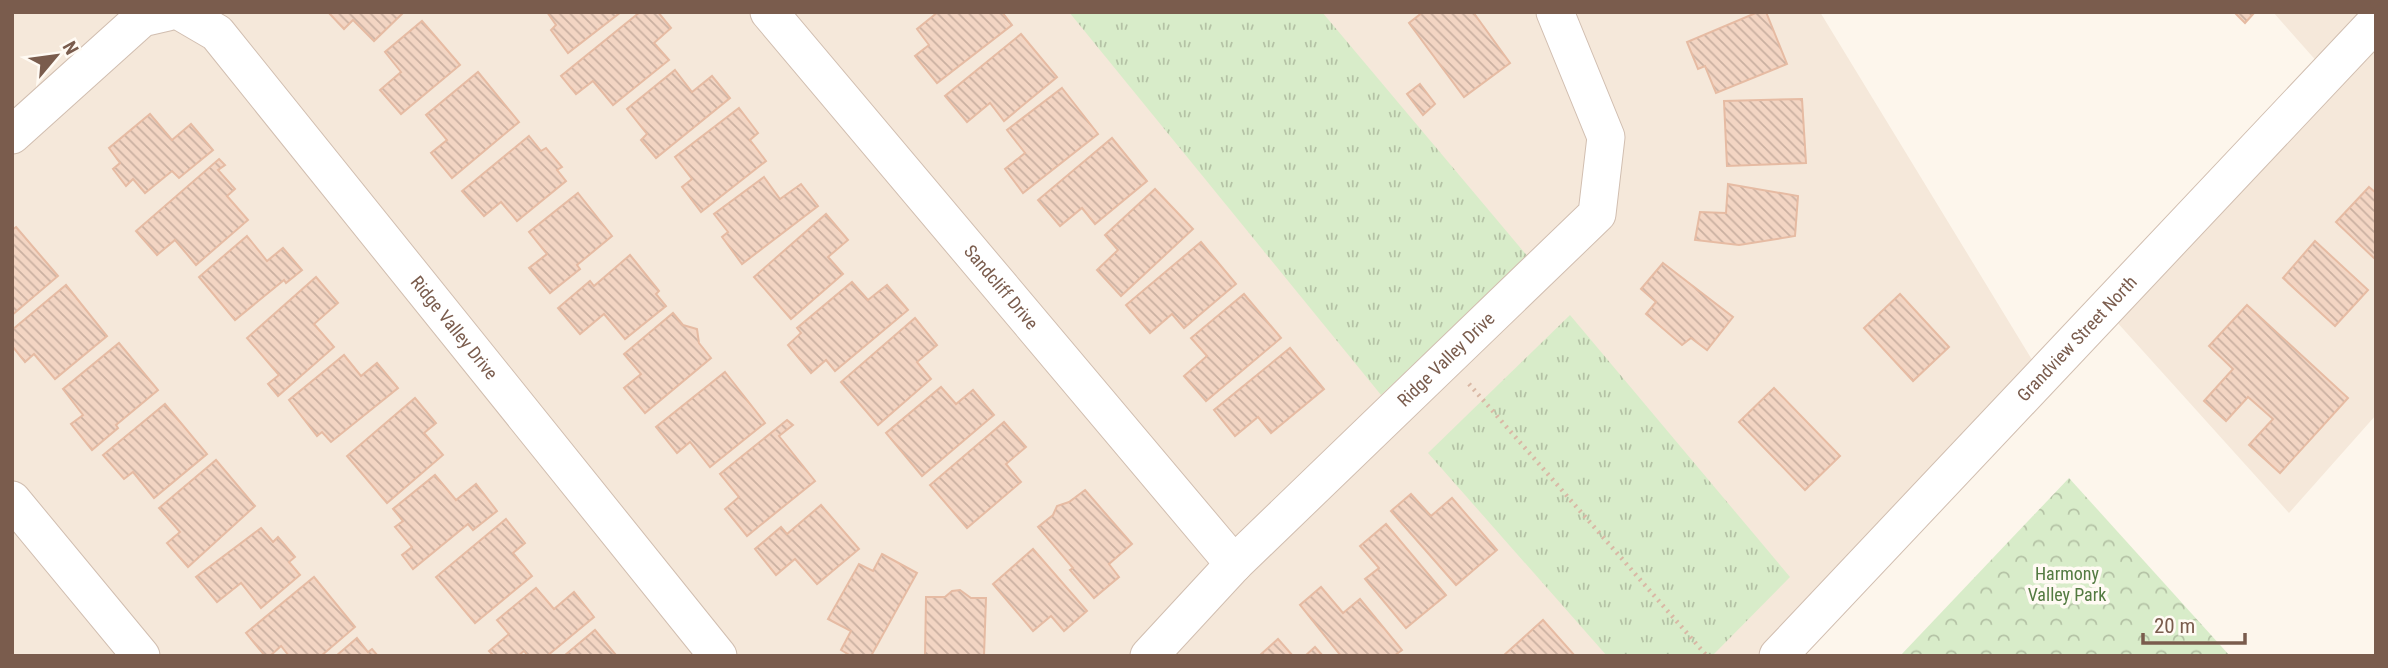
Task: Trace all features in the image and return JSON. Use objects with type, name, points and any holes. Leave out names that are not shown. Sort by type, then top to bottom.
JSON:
[{"type":"street","points":[[12,135],[142,18],[168,12]]},
{"type":"street","name":"Ridge Valley Drive","points":[[181,12],[218,33],[718,656]]},
{"type":"street","name":"Sandcliff Drive","points":[[769,12],[1234,564]]},
{"type":"street","name":"Ridge Valley Drive","points":[[1149,656],[1234,564],[1445,357],[1597,214],[1605,137],[1555,12]]},
{"type":"street","name":"Grandview Street North","points":[[1778,656],[2376,22]]},
{"type":"street","points":[[12,500],[141,656]]},
{"type":"path","points":[[1445,357],[1707,656]]},
{"type":"shaded area","points":[[12,12],[1820,12],[2042,376],[1782,656],[12,656]]},
{"type":"shaded area","points":[[2273,12],[2376,12],[2376,415],[2289,513],[2106,310],[2327,73]]},
{"type":"green space","points":[[1069,12],[1322,12],[1529,258],[1381,395]]},
{"type":"green space","points":[[1570,315],[1790,577],[1712,656],[1607,656],[1428,453]]},
{"type":"green space","name":"Harmony Valley Park","points":[[2069,478],[2230,656],[1900,656]]},
{"type":"building","points":[[328,12],[404,12],[374,41],[353,20],[344,29]]},
{"type":"building","points":[[547,12],[621,12],[568,53],[551,30],[556,25]]},
{"type":"building","points":[[640,12],[658,12],[671,28],[654,43],[669,60],[613,105],[593,81],[576,94],[561,76]]},
{"type":"building","points":[[938,12],[1002,12],[1012,25],[937,83],[915,56],[929,45],[917,29]]},
{"type":"building","points":[[1423,12],[1473,12],[1510,63],[1464,97],[1409,23]]},
{"type":"building","points":[[1758,12],[1766,12],[1787,64],[1716,93],[1705,66],[1698,69],[1687,42]]},
{"type":"building","points":[[2234,12],[2255,12],[2245,23]]},
{"type":"building","points":[[422,21],[460,65],[401,114],[380,90],[401,72],[385,52]]},
{"type":"building","points":[[1021,34],[1057,77],[1004,121],[990,103],[967,122],[945,96]]},
{"type":"building","points":[[675,70],[692,92],[712,76],[730,98],[656,158],[641,140],[647,134],[627,109]]},
{"type":"building","points":[[478,72],[519,122],[452,178],[431,153],[447,140],[426,115]]},
{"type":"building","points":[[1420,84],[1435,104],[1423,115],[1407,94]]},
{"type":"building","points":[[1062,88],[1098,134],[1023,193],[1005,169],[1025,153],[1007,130]]},
{"type":"building","points":[[1802,99],[1806,163],[1727,166],[1724,101]]},
{"type":"building","points":[[739,108],[758,133],[750,140],[766,161],[701,212],[682,187],[692,179],[675,157]]},
{"type":"building","points":[[150,114],[172,140],[191,124],[213,150],[179,178],[172,171],[145,193],[133,179],[126,186],[113,169],[120,163],[109,148]]},
{"type":"building","points":[[529,136],[541,151],[546,148],[562,167],[557,170],[566,181],[517,221],[501,202],[484,216],[462,191]]},
{"type":"building","points":[[1112,138],[1147,181],[1095,224],[1082,208],[1060,226],[1038,200]]},
{"type":"building","points":[[219,159],[225,165],[218,170],[235,189],[227,196],[248,220],[196,265],[175,240],[157,255],[136,231]]},
{"type":"building","points":[[764,177],[780,199],[801,184],[818,206],[742,264],[722,237],[728,232],[714,214]]},
{"type":"building","points":[[1728,184],[1798,196],[1795,236],[1739,245],[1695,240],[1700,212],[1726,213]]},
{"type":"building","points":[[2369,187],[2376,193],[2376,260],[2336,222]]},
{"type":"building","points":[[1155,189],[1193,229],[1121,296],[1097,270],[1118,250],[1105,235]]},
{"type":"building","points":[[578,193],[612,236],[577,265],[580,269],[550,293],[529,268],[547,254],[529,232]]},
{"type":"building","points":[[826,214],[848,240],[828,257],[843,274],[791,319],[754,277]]},
{"type":"building","points":[[16,227],[58,276],[12,315],[12,230]]},
{"type":"building","points":[[247,236],[267,261],[283,248],[302,270],[286,283],[284,280],[235,320],[199,277]]},
{"type":"building","points":[[2315,241],[2368,290],[2335,326],[2283,278]]},
{"type":"building","points":[[1201,242],[1236,284],[1184,328],[1172,314],[1150,333],[1126,305]]},
{"type":"building","points":[[630,255],[659,291],[656,294],[666,306],[625,339],[604,314],[580,334],[558,308],[590,281],[594,286]]},
{"type":"building","points":[[1663,263],[1733,317],[1707,350],[1691,338],[1682,345],[1646,314],[1656,302],[1641,289]]},
{"type":"building","points":[[316,277],[338,303],[314,324],[334,347],[278,396],[268,384],[279,375],[247,338]]},
{"type":"building","points":[[852,282],[868,300],[887,285],[908,310],[835,371],[826,360],[811,373],[788,345],[801,333],[797,328]]},
{"type":"building","points":[[66,285],[107,336],[55,379],[34,354],[25,362],[12,346],[12,330]]},
{"type":"building","points":[[1244,294],[1281,338],[1206,401],[1184,376],[1207,356],[1191,338]]},
{"type":"building","points":[[1900,294],[1949,347],[1913,381],[1864,328]]},
{"type":"building","points":[[2247,305],[2348,398],[2280,473],[2249,445],[2273,419],[2248,397],[2226,421],[2204,401],[2233,369],[2209,346]]},
{"type":"building","points":[[673,313],[683,325],[697,329],[699,343],[711,358],[645,413],[624,388],[641,374],[624,354]]},
{"type":"building","points":[[915,318],[937,345],[917,362],[931,379],[878,425],[841,382]]},
{"type":"building","points":[[119,343],[158,390],[116,425],[118,428],[92,450],[71,424],[83,415],[63,389]]},
{"type":"building","points":[[1290,348],[1324,389],[1271,433],[1258,417],[1235,436],[1214,410]]},
{"type":"building","points":[[344,355],[361,376],[377,363],[398,388],[331,442],[322,432],[317,436],[289,400]]},
{"type":"building","points":[[725,372],[765,423],[710,467],[690,442],[677,453],[656,427]]},
{"type":"building","points":[[941,387],[956,404],[973,390],[994,415],[922,476],[886,433]]},
{"type":"building","points":[[1774,388],[1840,456],[1805,490],[1739,422]]},
{"type":"building","points":[[415,398],[436,423],[424,433],[443,455],[387,503],[347,456]]},
{"type":"building","points":[[165,404],[207,454],[154,498],[133,472],[124,479],[103,455]]},
{"type":"building","points":[[787,420],[793,425],[779,436],[815,481],[747,536],[725,509],[739,497],[720,474]]},
{"type":"building","points":[[1004,422],[1026,447],[1006,464],[1021,482],[967,528],[930,485]]},
{"type":"building","points":[[216,460],[255,506],[188,567],[167,543],[180,532],[159,508]]},
{"type":"building","points":[[435,475],[456,500],[476,484],[497,511],[473,530],[468,524],[413,569],[402,555],[412,547],[395,527],[403,521],[393,509]]},
{"type":"building","points":[[1085,490],[1132,544],[1109,564],[1119,577],[1094,598],[1038,527],[1053,515],[1057,506],[1069,502]]},
{"type":"building","points":[[1411,494],[1431,516],[1452,498],[1497,550],[1456,585],[1391,511]]},
{"type":"building","points":[[821,505],[859,549],[817,584],[795,559],[776,575],[755,549],[781,527],[787,534]]},
{"type":"building","points":[[506,519],[525,543],[513,553],[532,576],[475,623],[436,577]]},
{"type":"building","points":[[1386,524],[1446,595],[1406,628],[1365,579],[1379,568],[1360,546]]},
{"type":"building","points":[[261,528],[273,542],[278,537],[295,557],[289,562],[300,575],[261,608],[241,583],[217,602],[196,577]]},
{"type":"building","points":[[1033,549],[1087,611],[1064,631],[1051,616],[1033,631],[993,584]]},
{"type":"building","points":[[882,554],[917,573],[871,656],[851,656],[841,650],[851,631],[828,619],[859,564],[873,571]]},
{"type":"building","points":[[314,577],[355,627],[321,656],[289,656],[281,646],[270,656],[265,656],[246,633]]},
{"type":"building","points":[[1321,587],[1343,613],[1360,599],[1402,650],[1394,656],[1341,656],[1300,605]]},
{"type":"building","points":[[536,588],[554,609],[574,592],[594,617],[547,656],[528,656],[524,651],[518,656],[494,656],[489,651],[509,634],[497,620]]},
{"type":"building","points":[[960,590],[971,598],[986,598],[984,656],[925,656],[926,597],[945,597],[952,591]]},
{"type":"building","points":[[1543,620],[1575,656],[1503,656]]},
{"type":"building","points":[[595,630],[616,655],[564,656]]},
{"type":"building","points":[[357,638],[368,652],[372,649],[378,656],[336,656]]},
{"type":"building","points":[[1278,639],[1293,656],[1259,656]]},
{"type":"building","points":[[1315,647],[1323,656],[1305,656]]}]
